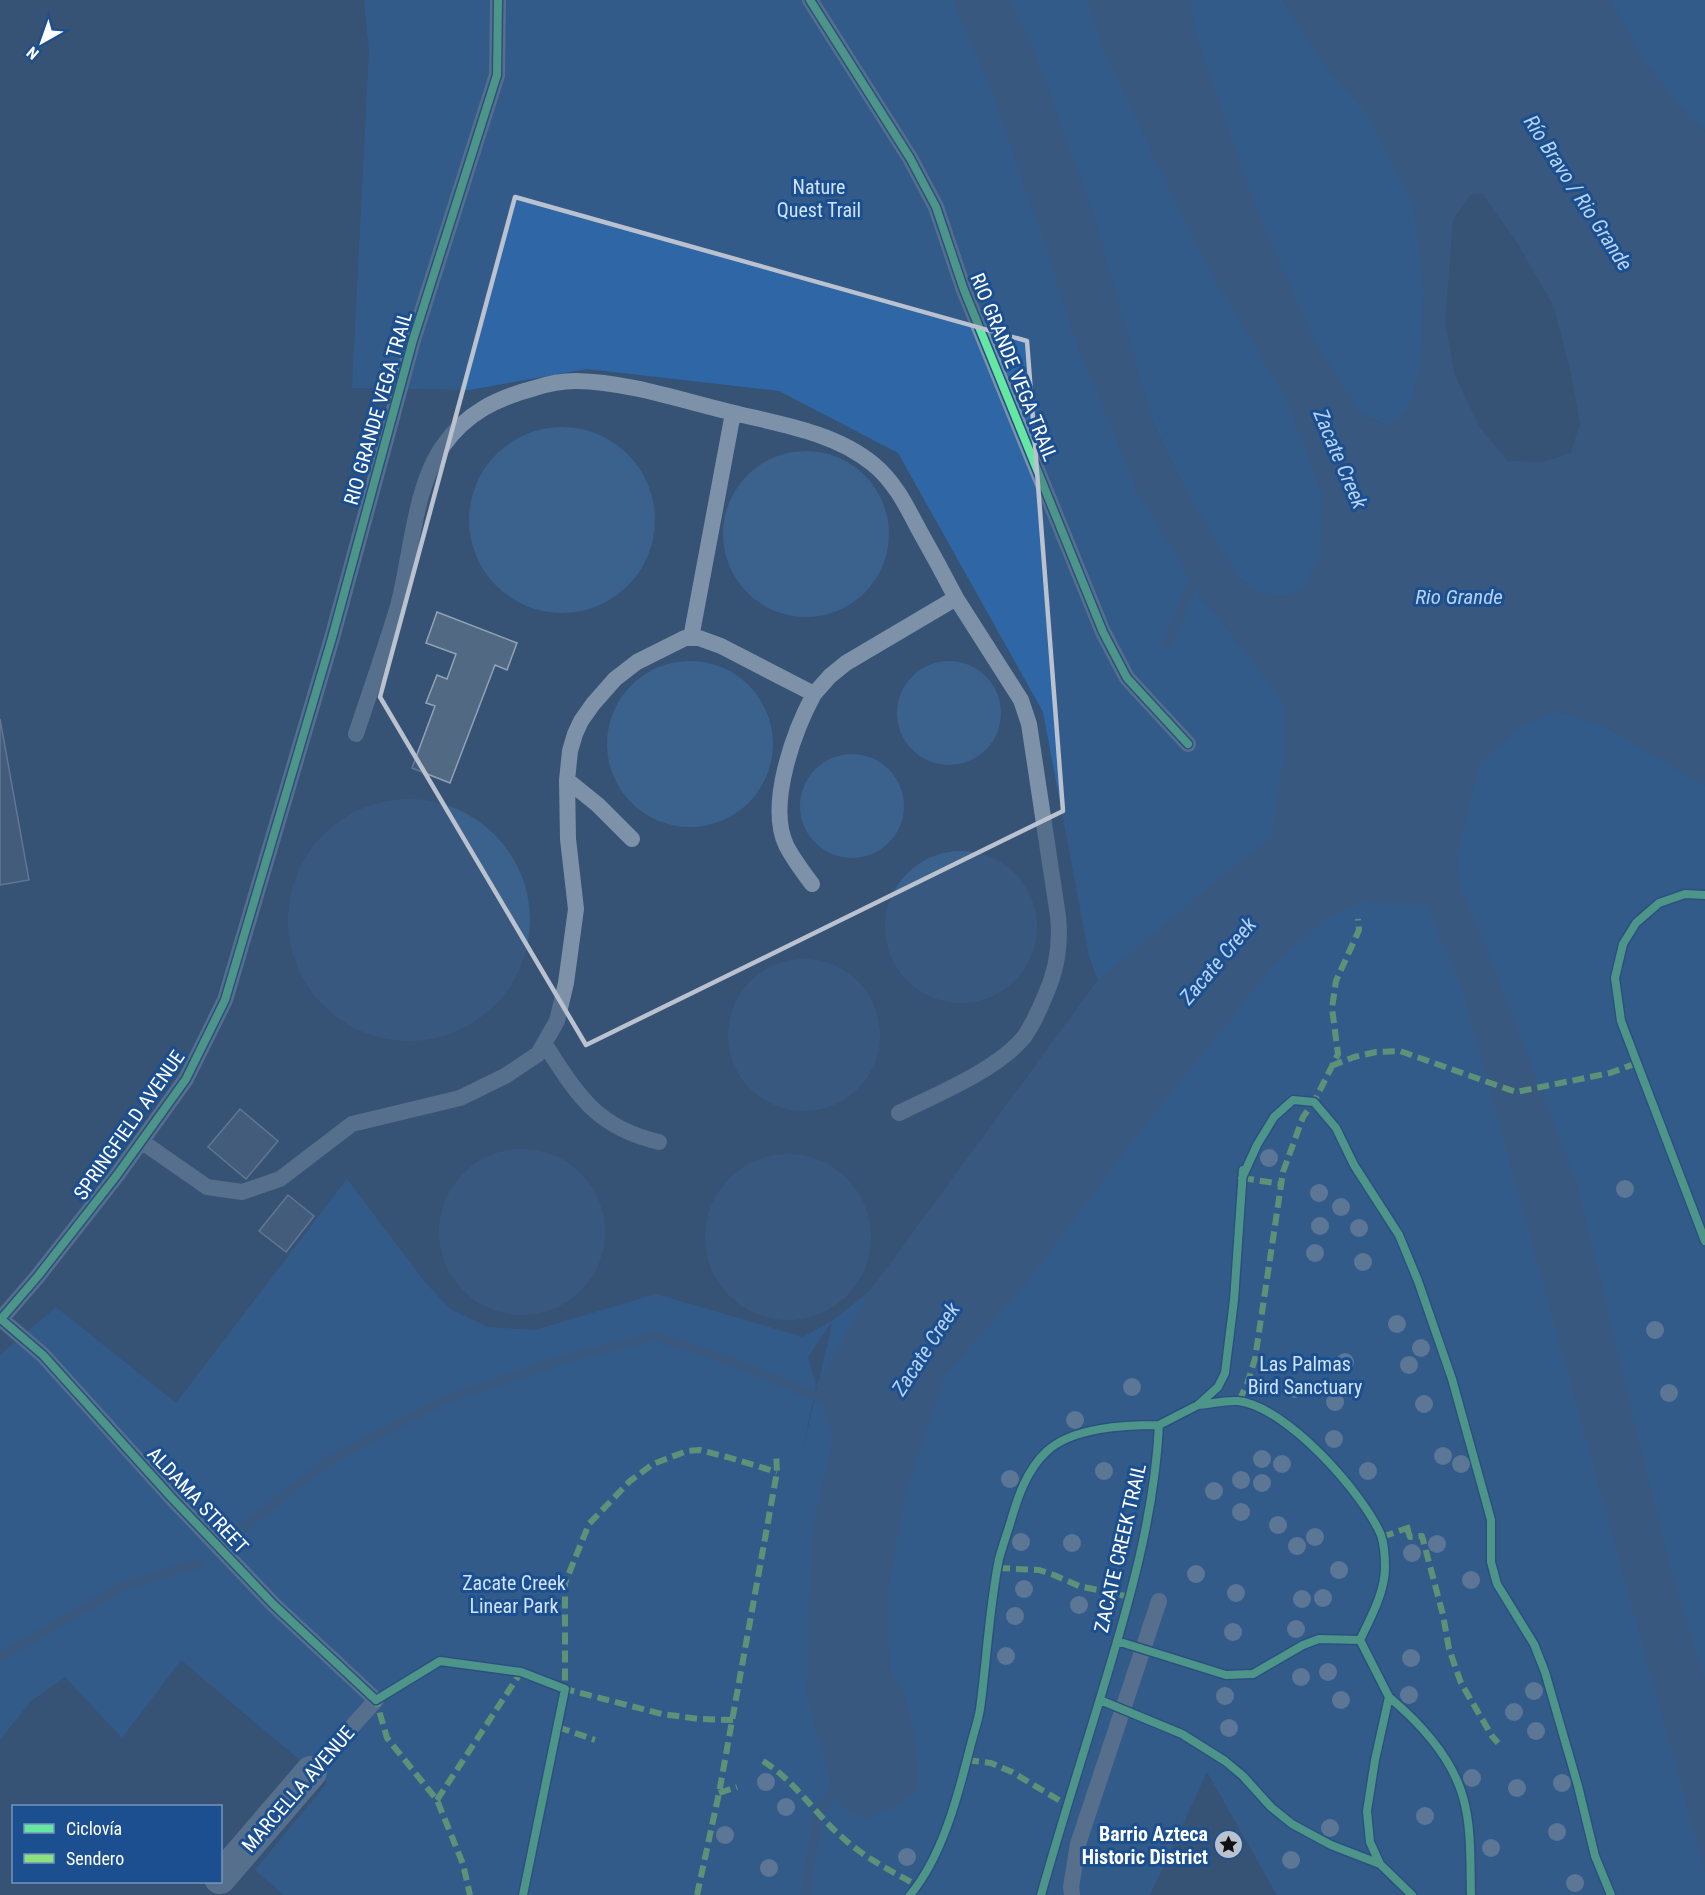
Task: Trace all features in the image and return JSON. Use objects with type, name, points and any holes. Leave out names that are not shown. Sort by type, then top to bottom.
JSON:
[{"type":"street","name":"MARCELLA AVENUE","points":[[222,1876],[311,1772]]},
{"type":"street","name":"MARCELLA AVENUE","points":[[206,1895],[216,1883]]},
{"type":"lane","name":"RIO GRANDE VEGA TRAIL","points":[[277,824],[332,638],[413,340],[497,75],[498,0]]},
{"type":"lane","name":"RIO GRANDE VEGA TRAIL","points":[[810,0],[910,158],[936,207],[964,290],[1103,632],[1127,678],[1188,744]]},
{"type":"lane","points":[[356,734],[398,605],[430,468],[442,446],[459,427],[494,401],[544,385],[574,381],[620,385],[792,427],[851,449],[872,463],[887,476],[900,495],[956,598],[1021,700],[1029,724],[1060,935],[1058,957],[1050,986],[1036,1019],[1022,1038],[988,1067],[899,1113]]},
{"type":"lane","points":[[691,638],[733,413]]},
{"type":"lane","points":[[812,884],[786,844],[780,819],[782,789],[788,758],[803,714],[814,694],[846,663],[956,598]]},
{"type":"lane","points":[[141,1141],[207,1187],[242,1192],[280,1179],[352,1124],[460,1098],[505,1076],[538,1054],[557,1021],[566,983],[576,909],[568,839],[567,780],[570,751],[581,721],[593,704],[615,680],[637,662],[685,638],[699,638],[721,646],[814,694]]},
{"type":"lane","points":[[567,780],[633,838]]},
{"type":"lane","name":"SPRINGFIELD AVENUE","points":[[0,1320],[38,1276],[186,1078],[225,1000],[277,824]]},
{"type":"lane","points":[[544,1043],[587,1105],[611,1124],[636,1137],[658,1142]]},
{"type":"lane","name":"ALDAMA STREET","points":[[0,1320],[43,1355],[171,1497],[274,1605],[376,1700]]},
{"type":"lane","points":[[1072,1895],[1071,1887],[1078,1844],[1160,1601]]},
{"type":"lane","name":"MARCELLA AVENUE","points":[[311,1772],[376,1700]]},
{"type":"highlighted area","points":[[515,197],[1027,341],[1063,811],[586,1045],[380,697]]},
{"type":"green space","points":[[364,0],[953,0],[989,83],[1078,346],[1137,489],[1203,599],[1284,703],[1284,755],[1521,726],[1556,711],[1603,725],[1705,786],[1705,1895],[1277,1895],[1207,1772],[1150,1895],[284,1895],[255,1870],[327,1783],[181,1660],[122,1738],[65,1677],[31,1701],[0,1740],[0,1355],[56,1307],[176,1403],[347,1179],[425,1282],[450,1309],[488,1327],[535,1330],[656,1294],[803,1337],[832,1321],[870,1291],[912,1237],[1098,980],[1089,956],[1043,712],[898,453],[779,391],[587,369],[469,390],[352,388],[369,51]],"holes":[[[832,1324],[802,1454],[816,1385],[808,1357]]]},
{"type":"green space","points":[[1010,0],[1088,0],[1101,44],[1202,256],[1289,403],[1322,493],[1321,554],[1302,590],[1281,596],[1258,592],[1237,576],[1193,503],[1152,421],[1093,214],[1034,51]]},
{"type":"green space","points":[[1189,0],[1283,0],[1330,73],[1366,111],[1414,205],[1424,290],[1421,366],[1409,407],[1388,426],[1360,413],[1315,342],[1256,209],[1196,35]]},
{"type":"green space","points":[[1610,0],[1705,0],[1705,131],[1688,116],[1643,60]]},
{"type":"water","name":"Rio Grande","points":[[953,0],[1010,0],[1034,51],[1093,214],[1152,422],[1193,503],[1237,576],[1258,592],[1281,596],[1302,590],[1321,554],[1322,493],[1289,403],[1202,256],[1101,44],[1088,0],[1189,0],[1196,35],[1256,208],[1315,342],[1360,413],[1387,426],[1409,407],[1421,366],[1424,290],[1414,205],[1366,111],[1330,73],[1283,0],[1610,0],[1643,60],[1688,116],[1705,131],[1705,786],[1603,725],[1556,711],[1521,726],[1480,765],[1457,853],[1459,885],[1482,936],[1576,1180],[1672,1574],[1705,1680],[1705,1872],[1462,989],[1427,905],[1362,902],[1326,919],[1277,962],[1139,1133],[1025,1285],[944,1377],[905,1495],[888,1595],[890,1670],[904,1693],[916,1739],[919,1789],[899,1806],[866,1818],[851,1813],[838,1802],[833,1790],[806,1694],[812,1530],[833,1440],[816,1385],[870,1291],[1098,980],[1271,837],[1284,755],[1284,703],[1203,599],[1137,489],[1078,346],[989,83]],"holes":[[[1482,193],[1518,244],[1554,307],[1571,374],[1580,423],[1571,453],[1543,462],[1507,461],[1479,426],[1455,376],[1445,322],[1453,220],[1470,195]]]},
{"type":"water","points":[[562,427],[597,434],[613,443],[627,455],[639,469],[648,485],[655,520],[648,555],[639,571],[627,585],[613,597],[597,606],[562,613],[527,606],[511,597],[497,585],[485,571],[476,555],[469,520],[476,485],[485,469],[497,455],[511,443],[527,434]]},
{"type":"water","points":[[806,451],[838,457],[865,475],[883,502],[889,534],[883,566],[865,593],[838,611],[806,617],[774,611],[747,593],[729,566],[723,534],[729,502],[747,475],[774,457]]},
{"type":"water","points":[[690,661],[722,667],[749,685],[767,712],[773,744],[767,776],[749,803],[722,821],[690,827],[658,821],[631,803],[613,776],[607,744],[613,712],[631,685],[658,667]]},
{"type":"water","points":[[949,661],[969,665],[986,676],[997,693],[1001,713],[997,733],[986,750],[969,761],[949,765],[929,761],[912,750],[901,733],[897,713],[901,693],[912,676],[929,665]]},
{"type":"water","points":[[852,754],[872,758],[889,769],[900,786],[904,806],[900,826],[889,843],[872,854],[852,858],[832,854],[815,843],[804,826],[800,806],[804,786],[815,769],[832,758]]},
{"type":"water","points":[[397,799],[421,799],[444,804],[466,813],[495,834],[510,853],[521,874],[528,896],[530,920],[528,944],[521,966],[510,987],[495,1006],[466,1027],[444,1036],[421,1041],[397,1041],[374,1036],[352,1027],[332,1014],[315,997],[302,977],[293,955],[288,932],[288,908],[293,885],[302,863],[315,843],[332,826],[352,813],[374,804]]},
{"type":"water","points":[[961,851],[990,856],[1015,873],[1032,898],[1037,927],[1032,956],[1015,981],[990,998],[961,1003],[932,998],[907,981],[890,956],[885,927],[890,898],[907,873],[932,856]]},
{"type":"water","points":[[804,959],[833,964],[858,981],[875,1006],[880,1035],[875,1064],[858,1089],[833,1106],[804,1111],[775,1106],[750,1089],[733,1064],[728,1035],[733,1006],[750,981],[775,964]]},
{"type":"water","points":[[522,1149],[554,1155],[581,1173],[599,1200],[605,1232],[599,1264],[581,1291],[554,1309],[522,1315],[490,1309],[463,1291],[445,1264],[439,1232],[445,1200],[463,1173],[490,1155]]},
{"type":"water","points":[[788,1154],[820,1160],[847,1178],[865,1205],[871,1237],[865,1269],[847,1296],[820,1314],[788,1320],[756,1314],[729,1296],[711,1269],[705,1237],[711,1205],[729,1178],[756,1160]]},
{"type":"building","points":[[437,612],[517,643],[507,670],[495,665],[450,783],[412,768],[435,706],[426,703],[437,675],[447,679],[456,654],[426,643]]},
{"type":"building","points":[[0,719],[29,880],[0,885]]},
{"type":"building","points":[[240,1109],[278,1141],[246,1179],[208,1147]]},
{"type":"building","points":[[288,1195],[314,1216],[286,1252],[259,1231]]},
{"type":"waterway","points":[[1168,643],[1193,583],[1195,570]]},
{"type":"waterway","points":[[238,1532],[328,1461],[442,1401],[563,1359],[655,1336],[722,1358],[833,1403]]},
{"type":"waterway","points":[[0,1657],[123,1586],[201,1563]]},
{"type":"waterway","name":"Zacate Creek","points":[[805,1895],[818,1814],[833,1790],[836,1778]]},
{"type":"marked path","points":[[1239,1401],[1255,1359],[1283,1172],[1303,1117],[1314,1102],[1338,1054],[1332,1008],[1336,981],[1359,930],[1358,919]]},
{"type":"marked path","points":[[1331,1066],[1376,1052],[1400,1051],[1516,1092],[1610,1073],[1637,1063]]},
{"type":"marked path","points":[[1242,1178],[1281,1184]]},
{"type":"marked path","points":[[733,1720],[699,1719],[662,1714],[565,1689],[565,1583],[589,1524],[630,1481],[653,1464],[687,1451],[700,1450],[777,1472]]},
{"type":"marked path","points":[[697,1895],[719,1793],[777,1472],[776,1453]]},
{"type":"marked path","points":[[1382,1537],[1413,1526]]},
{"type":"marked path","points":[[1407,1528],[1410,1537],[1422,1536],[1443,1615],[1449,1649],[1461,1683],[1498,1743]]},
{"type":"marked path","points":[[998,1568],[1039,1570],[1079,1586],[1130,1597]]},
{"type":"marked path","points":[[437,1800],[521,1672],[519,1671]]},
{"type":"marked path","points":[[380,1697],[376,1700],[387,1738],[437,1800],[463,1864],[470,1895]]},
{"type":"marked path","points":[[558,1727],[595,1740]]},
{"type":"marked path","points":[[967,1760],[991,1763],[1012,1772],[1067,1805]]},
{"type":"marked path","points":[[763,1761],[785,1778],[833,1829],[860,1852],[918,1886]]},
{"type":"marked path","points":[[719,1793],[737,1787]]},
{"type":"cycle path","points":[[498,0],[497,75],[413,340],[332,638],[225,1000],[186,1079],[117,1175],[38,1276],[1,1319],[43,1355],[171,1497],[274,1605],[376,1700],[440,1661],[521,1672],[565,1689],[523,1895]]},
{"type":"cycle path","points":[[810,0],[910,158],[936,207],[964,290],[1103,632],[1127,678],[1188,744]]},
{"type":"cycle path","points":[[1705,895],[1685,894],[1659,903],[1636,923],[1623,944],[1615,978],[1621,1021],[1705,1241]]},
{"type":"cycle path","points":[[1242,1178],[1257,1145],[1274,1117],[1293,1100],[1314,1102],[1336,1128],[1354,1165],[1399,1235],[1418,1281],[1452,1379],[1491,1520],[1491,1562],[1497,1584],[1534,1644],[1545,1672],[1578,1786],[1595,1856],[1611,1895]]},
{"type":"cycle path","points":[[1159,1425],[1198,1405],[1218,1387],[1225,1373],[1234,1300],[1243,1170]]},
{"type":"cycle path","points":[[1198,1405],[1238,1401],[1257,1406],[1278,1418],[1321,1454],[1372,1517],[1384,1547],[1384,1576],[1380,1595],[1360,1640]]},
{"type":"cycle path","name":"ZACATE CREEK TRAIL","points":[[910,1895],[921,1880],[940,1844],[960,1786],[980,1709],[999,1559],[1023,1486],[1033,1468],[1046,1452],[1070,1437],[1100,1429],[1159,1425],[1148,1515],[1128,1604],[1041,1895]]},
{"type":"cycle path","name":"ZACATE CREEK TRAIL","points":[[1117,1641],[1226,1675],[1253,1674],[1303,1645],[1319,1639],[1360,1640],[1389,1697],[1375,1760],[1367,1811],[1370,1842],[1380,1864],[1412,1895]]},
{"type":"cycle path","points":[[1389,1697],[1434,1742],[1458,1783],[1468,1821],[1471,1895]]},
{"type":"cycle path","points":[[1100,1700],[1182,1734],[1225,1761],[1243,1776],[1271,1807],[1292,1824],[1331,1845],[1380,1864]]},
{"type":"place","name":"Barrio Azteca Historic District","points":[[1229,1845]]},
{"type":"park label","name":"Nature Quest Trail","points":[[819,198]]},
{"type":"park label","name":"Las Palmas Bird Sanctuary","points":[[1305,1376]]},
{"type":"park label","name":"Zacate Creek Linear Park","points":[[514,1594]]},
{"type":"water label","name":"Río Bravo / Rio Grande","points":[[1578,193]]}]
